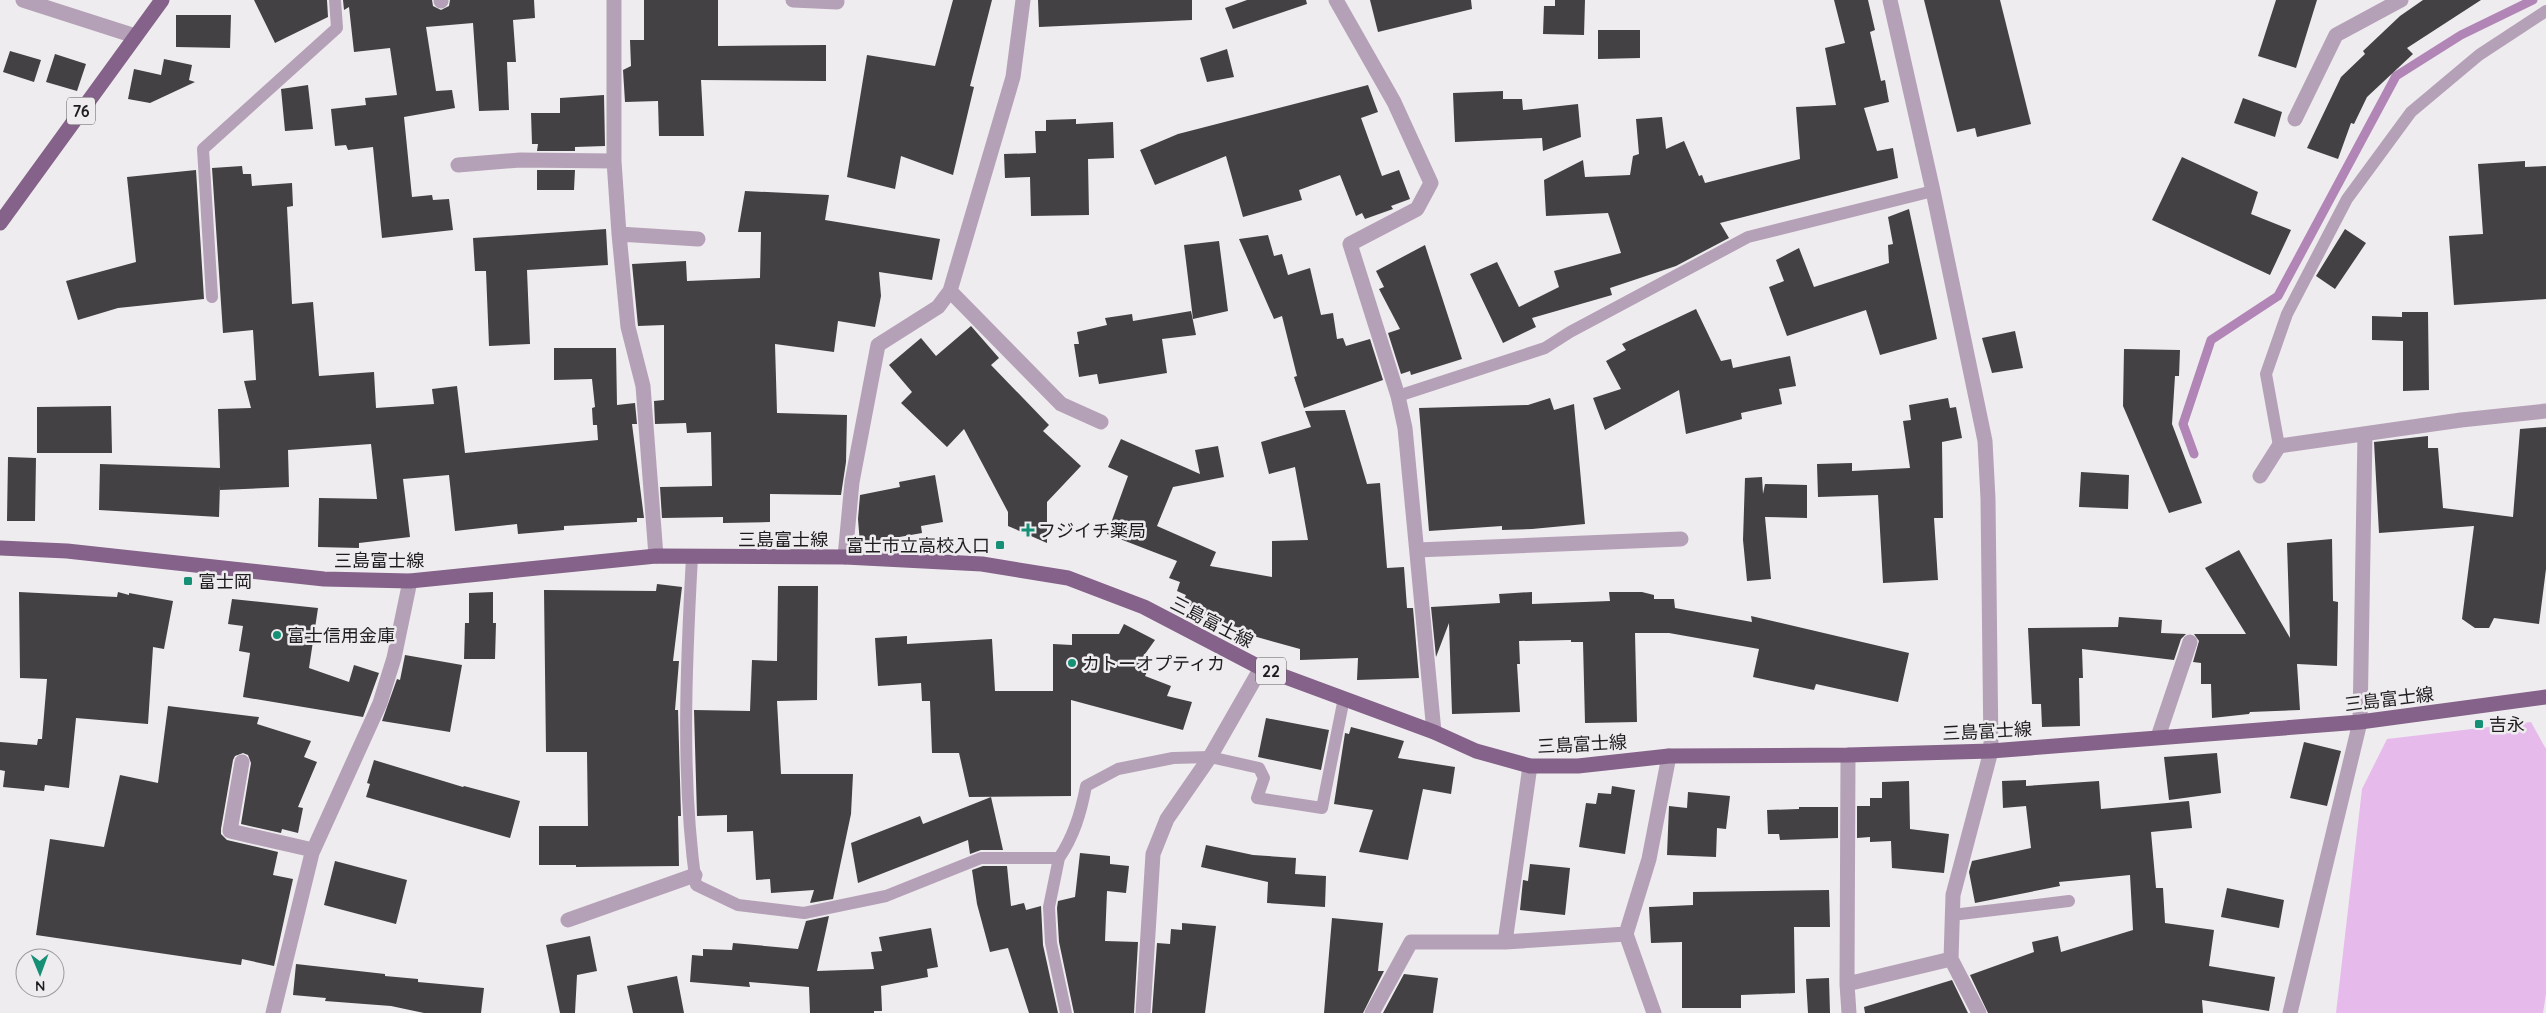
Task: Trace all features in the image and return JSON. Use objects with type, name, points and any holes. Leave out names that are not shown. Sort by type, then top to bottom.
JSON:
[{"type":"main road","name":"76","points":[[0,223],[162,0]]},
{"type":"main road","name":"三島富士線","points":[[0,548],[67,551],[324,579],[410,581],[656,556],[846,557],[982,564],[1068,578],[1144,607],[1260,668],[1434,732],[1476,751],[1530,766],[1578,766],[1670,756],[1848,755],[1990,750],[2360,722],[2546,697]]},
{"type":"street","points":[[23,0],[135,36]]},
{"type":"street","points":[[614,0],[614,161],[619,234],[628,327],[644,386],[656,556]]},
{"type":"street","points":[[792,0],[837,2]]},
{"type":"street","points":[[846,557],[852,482],[878,345],[938,307],[950,291],[1013,77],[1023,0]]},
{"type":"street","points":[[1336,0],[1394,102],[1431,183],[1416,209],[1350,244],[1398,396],[1405,428],[1434,732]]},
{"type":"street","points":[[1890,0],[1933,192],[1985,441],[1988,499],[1990,750],[1953,895],[1951,959],[1979,1013]]},
{"type":"street","points":[[2294,119],[2336,35],[2401,0]]},
{"type":"street","points":[[458,165],[520,160],[614,161]]},
{"type":"street","points":[[619,234],[698,239]]},
{"type":"street","points":[[950,291],[1061,404],[1101,422]]},
{"type":"street","points":[[2260,476],[2279,446],[2461,420],[2546,411]]},
{"type":"street","points":[[2290,1013],[2360,722],[2365,434]]},
{"type":"street","points":[[1417,550],[1681,539]]},
{"type":"street","points":[[273,1013],[313,850],[380,703],[394,658],[410,581]]},
{"type":"street","points":[[2158,737],[2190,642]]},
{"type":"street","points":[[1143,1013],[1154,854],[1167,819],[1210,757],[1260,668]]},
{"type":"street","points":[[1848,755],[1847,984],[1849,1013]]},
{"type":"street","points":[[1654,1013],[1626,934],[1649,859],[1670,756]]},
{"type":"street","points":[[242,762],[230,831],[313,850]]},
{"type":"street","points":[[1505,942],[1530,766]]},
{"type":"street","points":[[568,920],[695,875]]},
{"type":"street","points":[[1372,1013],[1411,942],[1505,942],[1626,934]]},
{"type":"street","points":[[1847,984],[1951,959]]},
{"type":"lane","points":[[212,297],[203,149],[337,28],[335,0]]},
{"type":"lane","points":[[2279,446],[2266,374],[2287,314],[2347,199],[2411,112],[2479,55],[2546,11]]},
{"type":"lane","points":[[1398,396],[1545,348],[1570,332],[1748,237],[1933,192]]},
{"type":"lane","points":[[692,557],[686,664],[688,801],[696,885],[738,905],[804,914],[886,896],[981,858],[1059,858]]},
{"type":"lane","points":[[1066,1013],[1051,943],[1048,907],[1059,858],[1080,818],[1086,786],[1118,769],[1172,758],[1210,757],[1259,768],[1264,778],[1258,798],[1322,808],[1344,698]]},
{"type":"lane","points":[[1952,915],[2069,901]]},
{"type":"shaded area","points":[[2531,722],[2546,749],[2546,994],[2543,1013],[2336,1013],[2362,789],[2387,739]]},
{"type":"building","points":[[254,0],[327,0],[328,17],[275,43]]},
{"type":"building","points":[[343,0],[432,0],[433,6],[441,10],[449,6],[450,0],[534,0],[535,18],[513,20],[516,62],[507,62],[509,110],[479,111],[473,23],[426,27],[436,91],[452,90],[455,108],[404,117],[412,197],[432,195],[433,200],[449,199],[453,230],[382,238],[373,147],[348,150],[346,145],[335,146],[331,109],[366,105],[365,98],[397,95],[390,48],[354,52],[349,7],[344,10]]},
{"type":"building","points":[[644,0],[718,0],[718,46],[826,45],[826,81],[701,80],[704,136],[659,136],[658,101],[625,102],[623,70],[631,66],[630,40],[644,40]]},
{"type":"building","points":[[953,0],[992,0],[970,86],[974,87],[953,175],[901,156],[895,189],[847,177],[867,55],[935,66]]},
{"type":"building","points":[[1038,0],[1192,0],[1192,20],[1039,27]]},
{"type":"building","points":[[1247,0],[1306,0],[1307,4],[1233,29],[1225,8]]},
{"type":"building","points":[[1370,0],[1471,0],[1472,9],[1378,32]]},
{"type":"building","points":[[1555,0],[1585,0],[1584,35],[1543,34],[1544,6],[1555,6]]},
{"type":"building","points":[[1834,0],[1868,0],[1875,30],[1870,32],[1881,81],[1885,80],[1889,102],[1864,108],[1877,151],[1893,148],[1898,178],[1720,223],[1729,238],[1676,266],[1610,288],[1612,295],[1532,318],[1536,327],[1503,343],[1470,274],[1497,262],[1519,307],[1559,287],[1554,271],[1621,253],[1608,213],[1546,216],[1544,180],[1583,160],[1585,177],[1630,175],[1633,156],[1639,154],[1636,119],[1662,117],[1666,149],[1684,141],[1699,176],[1702,175],[1705,183],[1800,159],[1796,107],[1836,105],[1825,48],[1845,43]]},
{"type":"building","points":[[1924,0],[2000,0],[2031,124],[1977,137],[1975,128],[1957,132]]},
{"type":"building","points":[[2276,0],[2317,0],[2296,68],[2258,56]]},
{"type":"building","points":[[2423,0],[2481,0],[2407,48],[2413,54],[2367,97],[2354,124],[2351,123],[2338,159],[2307,148],[2341,77],[2365,54],[2363,51],[2400,16]]},
{"type":"building","points":[[176,15],[231,15],[230,48],[176,47]]},
{"type":"building","points":[[1598,30],[1640,30],[1640,58],[1598,59]]},
{"type":"building","points":[[1227,49],[1234,77],[1207,82],[1200,58]]},
{"type":"building","points":[[10,51],[41,60],[34,82],[3,72]]},
{"type":"building","points":[[55,54],[86,64],[77,91],[46,82]]},
{"type":"building","points":[[164,59],[192,65],[189,80],[195,82],[150,103],[128,99],[134,69],[161,75]]},
{"type":"building","points":[[308,85],[313,129],[285,131],[281,89]]},
{"type":"building","points":[[1368,85],[1378,112],[1361,118],[1382,176],[1399,170],[1410,199],[1391,206],[1393,209],[1365,219],[1362,213],[1356,216],[1340,175],[1299,190],[1302,200],[1243,217],[1226,156],[1155,185],[1140,150],[1178,134]]},
{"type":"building","points":[[1503,91],[1503,99],[1522,99],[1523,110],[1578,104],[1581,137],[1543,151],[1542,138],[1455,142],[1453,93]]},
{"type":"building","points":[[604,95],[605,146],[575,147],[575,151],[537,151],[538,144],[532,144],[531,113],[560,113],[560,98]]},
{"type":"building","points":[[2243,98],[2282,112],[2275,137],[2234,123]]},
{"type":"building","points":[[1076,119],[1076,124],[1113,122],[1114,158],[1088,159],[1089,215],[1031,216],[1030,177],[1005,178],[1004,154],[1036,153],[1035,131],[1046,131],[1046,120]]},
{"type":"building","points":[[2182,157],[2258,192],[2251,214],[2291,230],[2270,275],[2152,220]]},
{"type":"building","points":[[2525,161],[2525,167],[2546,166],[2546,299],[2454,305],[2449,236],[2483,234],[2478,164]]},
{"type":"building","points":[[242,166],[243,174],[251,174],[252,186],[292,183],[293,206],[287,207],[292,304],[313,302],[319,376],[374,372],[376,408],[434,404],[432,389],[457,386],[465,453],[598,440],[597,425],[593,425],[592,408],[595,407],[592,379],[554,380],[554,348],[616,348],[617,405],[635,403],[637,424],[632,424],[644,518],[637,518],[637,522],[564,526],[564,530],[518,534],[517,524],[455,531],[449,475],[403,479],[410,537],[359,543],[359,548],[318,547],[319,498],[377,499],[371,444],[288,450],[289,487],[220,490],[220,485],[219,517],[99,510],[100,464],[220,468],[218,409],[251,408],[244,381],[256,380],[253,330],[223,333],[212,168]]},
{"type":"building","points":[[196,170],[204,299],[118,308],[78,320],[66,281],[136,262],[127,177]]},
{"type":"building","points":[[537,170],[575,170],[574,190],[537,190]]},
{"type":"building","points":[[745,191],[829,195],[825,220],[940,239],[932,280],[879,272],[881,296],[875,327],[838,321],[834,352],[775,344],[777,413],[847,415],[846,462],[841,495],[770,494],[770,522],[723,523],[723,517],[662,518],[660,487],[712,486],[711,432],[687,433],[686,423],[655,424],[654,401],[664,400],[664,325],[638,326],[632,264],[686,261],[687,281],[760,278],[761,232],[738,232]]},
{"type":"building","points":[[1909,209],[1937,339],[1880,355],[1866,310],[1787,336],[1769,287],[1784,281],[1776,260],[1799,248],[1814,287],[1889,263],[1888,245],[1893,244],[1888,217]]},
{"type":"building","points":[[606,229],[608,265],[527,270],[530,344],[489,346],[486,271],[475,271],[473,238]]},
{"type":"building","points":[[2345,229],[2366,243],[2335,289],[2316,276]]},
{"type":"building","points":[[1268,235],[1274,256],[1282,254],[1288,275],[1310,268],[1321,315],[1333,313],[1337,339],[1343,338],[1346,346],[1370,339],[1383,380],[1304,408],[1294,377],[1297,376],[1282,316],[1274,319],[1239,239]]},
{"type":"building","points":[[1219,241],[1228,311],[1193,319],[1184,245]]},
{"type":"building","points":[[1425,245],[1462,359],[1411,375],[1410,371],[1401,374],[1388,333],[1400,329],[1379,289],[1384,287],[1376,271]]},
{"type":"building","points":[[1696,309],[1721,361],[1731,359],[1733,368],[1790,356],[1796,386],[1779,389],[1782,404],[1741,413],[1742,419],[1686,434],[1679,390],[1605,430],[1593,398],[1621,389],[1606,361],[1626,350],[1622,344]]},
{"type":"building","points":[[1191,311],[1196,335],[1162,339],[1167,373],[1099,384],[1097,374],[1079,377],[1074,344],[1079,344],[1077,332],[1107,325],[1105,318],[1132,314],[1133,321]]},
{"type":"building","points":[[2402,312],[2428,312],[2429,390],[2403,391],[2403,341],[2372,340],[2372,316],[2402,317]]},
{"type":"building","points":[[971,326],[999,358],[991,365],[1049,425],[1043,431],[1081,466],[1047,502],[1047,543],[1008,526],[1008,512],[964,429],[947,447],[901,403],[912,392],[889,365],[921,338],[936,356]]},
{"type":"building","points":[[2015,331],[2023,368],[1992,373],[1982,338]]},
{"type":"building","points":[[2124,349],[2180,350],[2179,376],[2175,376],[2172,424],[2202,503],[2169,513],[2123,406]]},
{"type":"building","points":[[1550,398],[1554,410],[1574,404],[1585,524],[1532,529],[1502,530],[1502,526],[1429,531],[1419,408],[1528,405]]},
{"type":"building","points":[[1948,398],[1950,408],[1956,407],[1962,438],[1942,442],[1943,518],[1934,518],[1938,580],[1883,583],[1878,495],[1818,497],[1817,464],[1852,463],[1852,471],[1910,468],[1903,421],[1911,420],[1909,405]]},
{"type":"building","points":[[111,406],[112,453],[37,453],[37,407]]},
{"type":"building","points":[[1345,410],[1367,484],[1380,483],[1387,568],[1404,567],[1407,608],[1413,608],[1419,678],[1357,680],[1358,658],[1300,660],[1300,649],[1239,632],[1240,628],[1219,622],[1219,619],[1195,614],[1197,609],[1182,603],[1186,595],[1177,591],[1180,582],[1169,578],[1177,561],[1107,534],[1128,476],[1108,467],[1121,439],[1200,474],[1195,450],[1218,446],[1224,477],[1173,487],[1157,526],[1216,552],[1210,566],[1272,577],[1272,541],[1308,540],[1295,467],[1269,474],[1261,442],[1311,427],[1305,411]]},
{"type":"building","points":[[2546,427],[2546,569],[2539,624],[2494,618],[2489,628],[2475,628],[2462,619],[2474,526],[2379,533],[2374,442],[2428,436],[2428,448],[2438,448],[2443,508],[2513,517],[2520,429]]},
{"type":"building","points":[[8,457],[36,458],[35,521],[7,521]]},
{"type":"building","points":[[2081,472],[2129,475],[2128,509],[2079,507]]},
{"type":"building","points":[[935,475],[943,522],[921,526],[922,533],[860,544],[858,519],[860,495],[900,487],[899,482]]},
{"type":"building","points":[[1762,477],[1763,494],[1765,484],[1807,485],[1807,518],[1765,517],[1771,579],[1747,581],[1743,540],[1745,478]]},
{"type":"building","points":[[2332,539],[2333,601],[2338,602],[2337,666],[2297,664],[2300,710],[2250,712],[2249,714],[2212,718],[2211,684],[2201,684],[2201,663],[2193,662],[2199,641],[2194,634],[2246,634],[2205,568],[2239,550],[2290,638],[2287,543]]},
{"type":"building","points":[[657,584],[682,587],[673,661],[679,661],[675,710],[678,710],[681,816],[678,816],[679,866],[576,867],[576,865],[539,865],[539,826],[588,826],[587,752],[546,752],[544,590],[656,591]]},
{"type":"building","points":[[778,586],[818,586],[817,700],[777,701],[781,774],[853,774],[851,814],[833,899],[810,903],[814,890],[771,893],[770,879],[756,880],[753,831],[727,832],[727,815],[697,816],[694,710],[750,711],[752,660],[777,661]]},
{"type":"building","points":[[19,592],[117,597],[118,592],[173,601],[164,649],[153,647],[148,724],[76,718],[69,788],[45,785],[44,791],[3,787],[5,771],[0,770],[0,742],[37,745],[38,739],[42,739],[47,679],[20,678]]},
{"type":"building","points":[[493,592],[493,623],[496,623],[495,659],[464,659],[465,623],[469,623],[469,593]]},
{"type":"building","points":[[1532,592],[1532,604],[1610,601],[1609,592],[1642,592],[1654,595],[1654,599],[1674,599],[1675,608],[1752,622],[1751,616],[1909,653],[1898,702],[1816,684],[1814,690],[1753,677],[1759,649],[1669,633],[1635,633],[1637,722],[1585,723],[1583,642],[1571,642],[1571,640],[1519,641],[1520,664],[1517,664],[1520,712],[1452,714],[1449,623],[1436,657],[1431,607],[1500,603],[1499,594]]},
{"type":"building","points":[[232,599],[318,608],[309,668],[349,682],[354,665],[379,673],[363,717],[243,697],[250,653],[239,651],[243,626],[228,624]]},
{"type":"building","points":[[2119,617],[2162,620],[2161,633],[2186,634],[2181,639],[2174,660],[2082,649],[2083,678],[2079,678],[2080,726],[2042,727],[2041,704],[2032,704],[2028,628],[2118,627]]},
{"type":"building","points":[[1124,624],[1155,640],[1140,661],[1150,665],[1145,676],[1171,686],[1167,696],[1192,702],[1183,730],[1071,700],[1071,796],[969,797],[959,753],[932,753],[930,701],[922,701],[921,683],[878,686],[875,638],[907,636],[907,644],[992,639],[995,691],[1053,691],[1053,644],[1072,645],[1072,634],[1119,634]]},
{"type":"building","points":[[405,655],[462,665],[450,732],[382,721],[397,679],[400,680]]},
{"type":"building","points":[[168,706],[259,717],[257,724],[311,741],[304,757],[317,762],[298,807],[303,808],[298,833],[282,829],[281,833],[241,824],[251,763],[248,755],[243,753],[235,756],[233,760],[221,829],[221,834],[227,840],[278,852],[273,875],[293,879],[274,966],[242,959],[241,965],[36,935],[50,839],[104,847],[120,775],[158,783]]},
{"type":"building","points":[[1266,718],[1329,730],[1321,770],[1258,757]]},
{"type":"building","points":[[1351,727],[1404,741],[1398,758],[1455,767],[1451,794],[1423,789],[1408,860],[1359,852],[1373,810],[1334,804],[1345,733],[1349,734]]},
{"type":"building","points":[[2304,742],[2341,751],[2327,806],[2290,798]]},
{"type":"building","points":[[2217,753],[2221,793],[2169,800],[2164,757]]},
{"type":"building","points":[[374,760],[463,787],[520,801],[510,838],[366,797],[370,784],[367,783]]},
{"type":"building","points":[[2026,780],[2026,786],[2099,781],[2101,809],[2189,801],[2192,828],[2151,832],[2156,888],[2163,888],[2165,923],[2214,930],[2209,966],[2275,977],[2269,1011],[2202,1000],[2203,1013],[1988,1013],[1970,975],[2034,952],[2032,942],[2058,936],[2061,952],[2133,930],[2130,875],[2059,882],[2060,886],[1975,903],[1969,872],[1972,861],[2031,848],[2026,806],[2003,808],[2002,781]]},
{"type":"building","points":[[1909,781],[1910,829],[1949,834],[1944,873],[1892,868],[1891,841],[1870,842],[1870,837],[1857,838],[1857,806],[1870,806],[1870,798],[1882,798],[1882,782]]},
{"type":"building","points":[[1612,786],[1635,790],[1625,854],[1579,847],[1586,803],[1596,804],[1598,793],[1611,794]]},
{"type":"building","points":[[1688,792],[1730,796],[1726,829],[1717,828],[1716,857],[1667,855],[1669,806],[1687,808]]},
{"type":"building","points":[[991,797],[1003,850],[981,850],[970,854],[968,840],[858,883],[851,843],[920,816],[923,824]]},
{"type":"building","points":[[1799,807],[1838,807],[1838,838],[1780,840],[1779,834],[1768,834],[1767,810],[1799,809]]},
{"type":"building","points":[[1206,845],[1253,855],[1296,858],[1295,874],[1326,876],[1325,907],[1267,903],[1268,882],[1201,867]]},
{"type":"building","points":[[1080,853],[1110,856],[1110,864],[1129,866],[1126,893],[1107,891],[1105,941],[1138,942],[1134,1013],[1074,1013],[1059,942],[1057,908],[1058,901],[1075,897]]},
{"type":"building","points":[[335,861],[407,880],[396,924],[324,905]]},
{"type":"building","points":[[1530,864],[1570,868],[1565,915],[1520,910],[1523,880],[1528,881]]},
{"type":"building","points":[[983,866],[1007,866],[1011,906],[1024,903],[1026,910],[1041,906],[1043,945],[1058,1013],[1029,1013],[1008,948],[990,952],[977,904],[972,870]]},
{"type":"building","points":[[2227,888],[2284,900],[2279,928],[2221,917]]},
{"type":"building","points":[[1829,890],[1830,927],[1794,927],[1795,993],[1741,995],[1741,1008],[1682,1008],[1682,942],[1651,943],[1649,907],[1693,905],[1693,892]]},
{"type":"building","points":[[829,916],[817,971],[874,969],[871,952],[882,951],[879,937],[931,928],[938,967],[927,969],[928,977],[881,986],[882,1011],[874,1011],[874,1013],[810,1013],[809,987],[749,982],[750,987],[690,982],[692,955],[703,956],[703,949],[732,950],[733,943],[798,949],[806,921]]},
{"type":"building","points":[[1332,918],[1383,923],[1378,971],[1384,971],[1363,1013],[1324,1013]]},
{"type":"building","points":[[1182,923],[1216,926],[1205,1013],[1152,1013],[1157,943],[1170,944],[1171,929],[1182,930]]},
{"type":"building","points":[[590,936],[597,971],[577,975],[575,1013],[560,1013],[546,945]]},
{"type":"building","points":[[296,964],[385,974],[385,976],[418,979],[418,982],[484,988],[481,1013],[424,1013],[391,1006],[325,1001],[326,998],[293,995]]},
{"type":"building","points":[[1404,974],[1438,978],[1433,1013],[1383,1013]]},
{"type":"building","points":[[677,976],[684,1013],[633,1013],[627,986]]},
{"type":"building","points":[[1829,978],[1830,1013],[1808,1013],[1806,979]]},
{"type":"building","points":[[1952,980],[1968,1013],[1865,1013],[1864,1007]]},
{"type":"waterway","points":[[2194,454],[2183,424],[2211,340],[2278,296],[2396,76],[2461,35],[2533,0]]},
{"type":"place","name":"フジイチ薬局","points":[[1028,530]]},
{"type":"place","name":"富士市立高校入口","points":[[1000,545]]},
{"type":"place","name":"富士岡","points":[[188,581]]},
{"type":"place","name":"富士信用金庫","points":[[277,635]]},
{"type":"place","name":"カトーオプティカ","points":[[1072,663]]},
{"type":"place","name":"吉永","points":[[2479,724]]}]
